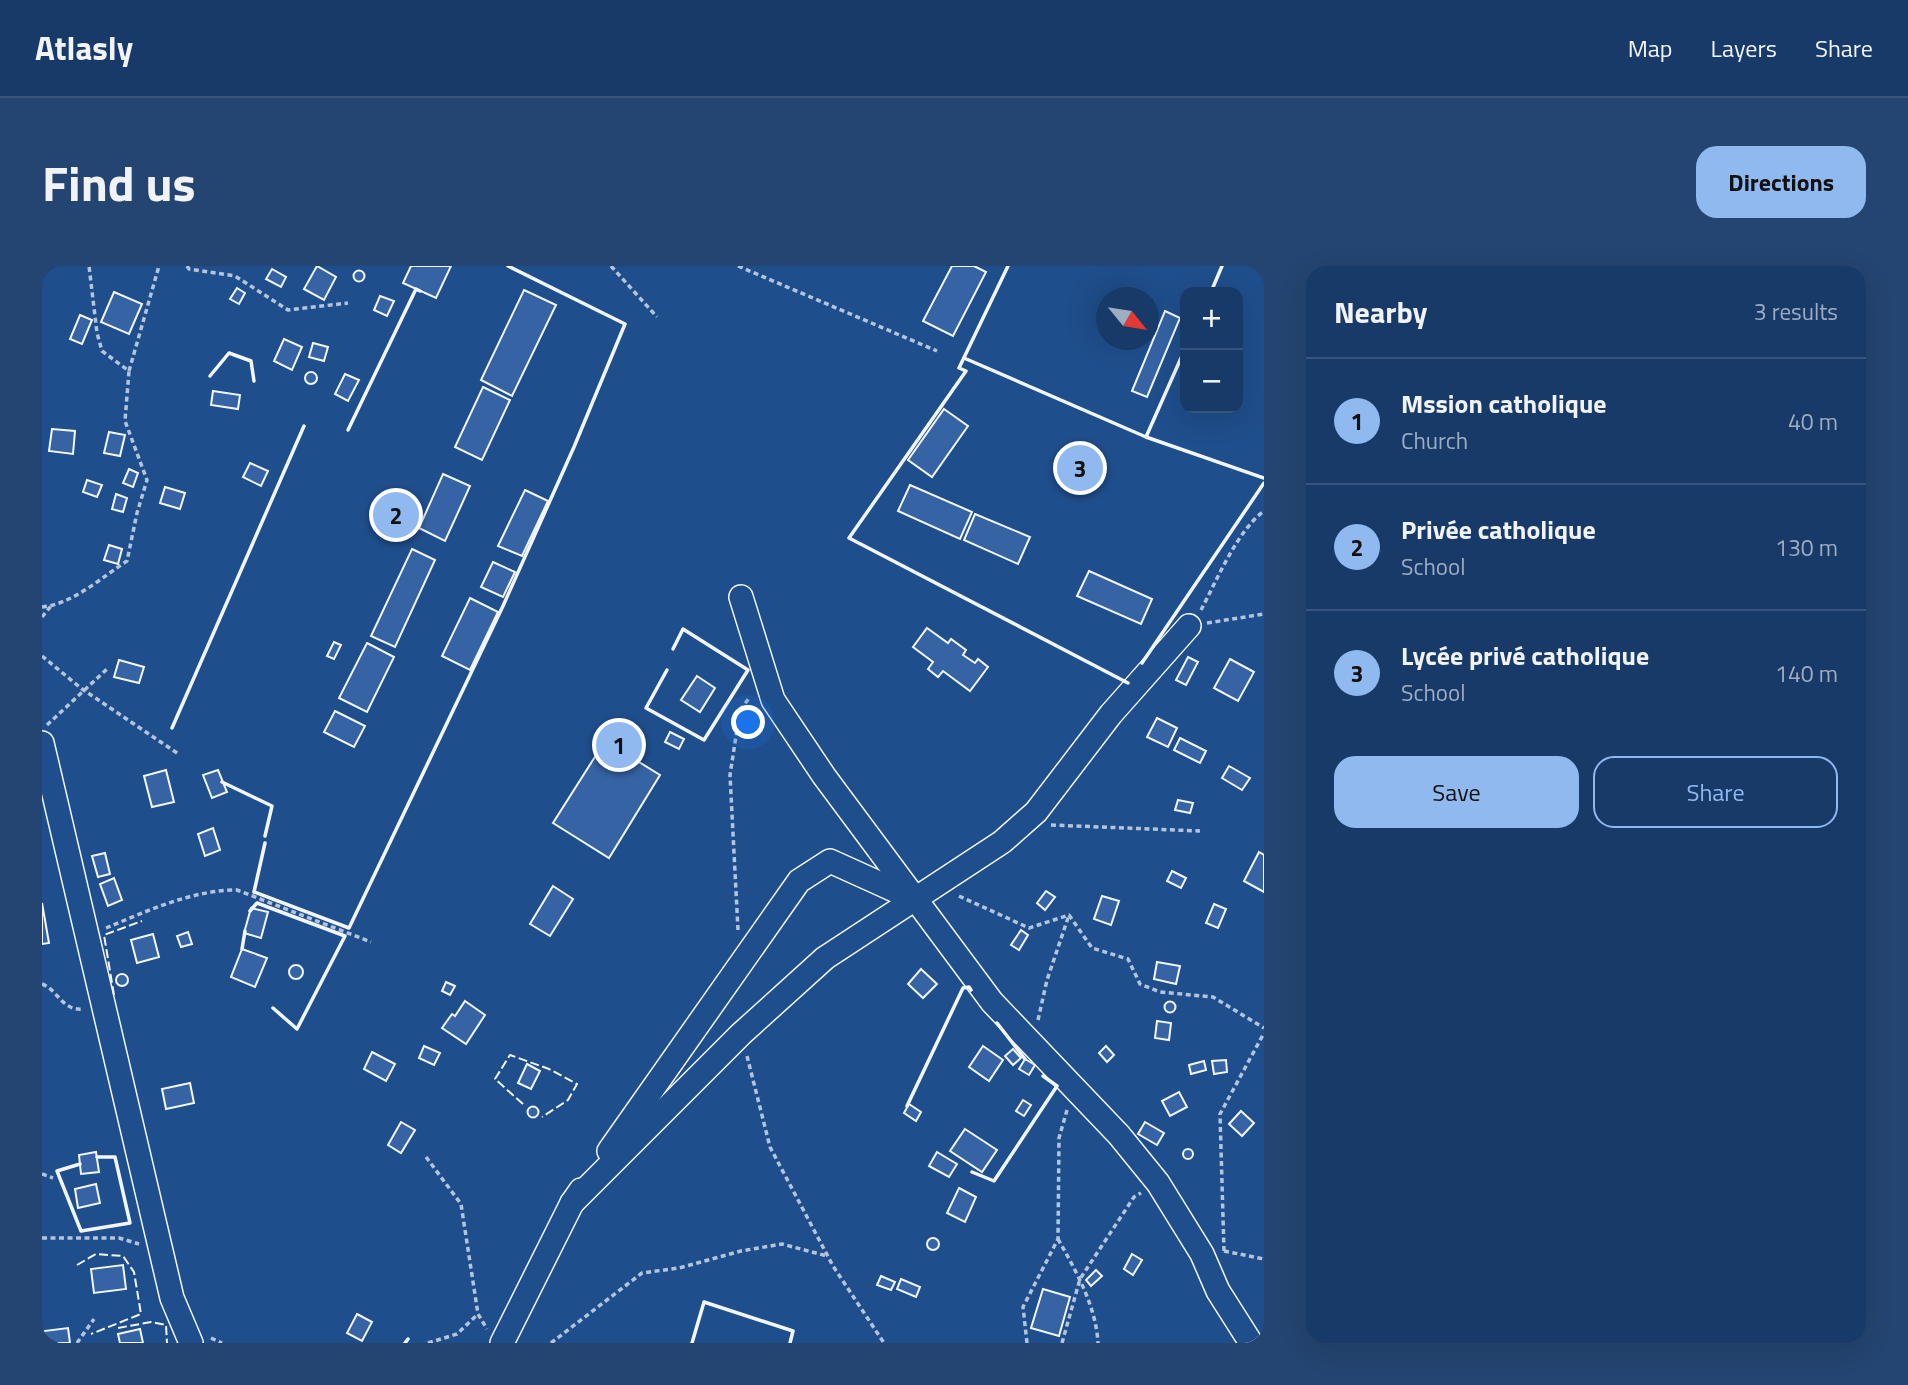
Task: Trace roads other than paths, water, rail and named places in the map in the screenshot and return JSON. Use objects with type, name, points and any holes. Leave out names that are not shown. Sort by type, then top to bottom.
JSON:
[{"type":"street","points":[[741,597],[774,700],[824,776],[992,1002],[1119,1135],[1213,1253],[1218,1291],[1244,1337]]},
{"type":"street","points":[[572,1203],[741,1034],[825,958],[1002,842],[1035,812],[1111,714],[1189,626]]},
{"type":"street","points":[[42,743],[173,1298],[191,1343]]},
{"type":"street","points":[[496,1338],[572,1203],[799,881],[830,861],[914,900]]},
{"type":"place","name":"Lycée privé catholique","points":[[1080,468]]},
{"type":"place","name":"Privée catholique","points":[[396,515]]},
{"type":"place","name":"Mssion catholique","points":[[619,745]]}]
